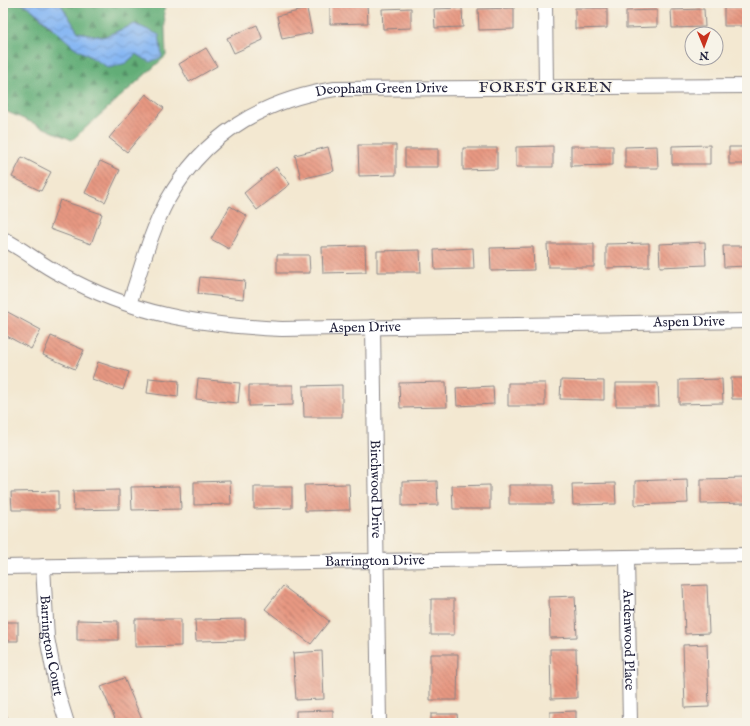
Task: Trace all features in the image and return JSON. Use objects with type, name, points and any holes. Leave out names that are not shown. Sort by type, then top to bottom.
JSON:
[{"type":"street","points":[[545,3],[546,87]]},
{"type":"street","name":"Deopham Green Drive","points":[[129,304],[158,222],[178,184],[194,162],[213,143],[233,127],[256,112],[296,96],[335,89],[747,86]]},
{"type":"street","name":"Aspen Drive","points":[[3,239],[59,274],[111,299],[158,314],[230,327],[282,329],[747,321]]},
{"type":"street","name":"Birchwood Drive","points":[[373,327],[379,723]]},
{"type":"street","name":"Barrington Drive","points":[[3,567],[747,555]]},
{"type":"street","name":"Ardenwood Place","points":[[628,556],[630,723]]},
{"type":"street","name":"Barrington Court","points":[[43,566],[47,638],[58,694],[67,723]]},
{"type":"green space","points":[[3,3],[19,3],[28,6],[50,27],[126,63],[136,54],[135,24],[103,37],[78,32],[60,3],[164,3],[166,56],[72,140],[3,110]]},
{"type":"water","points":[[19,3],[60,3],[78,32],[103,37],[135,24],[159,35],[162,57],[150,62],[136,54],[126,63],[109,68],[74,47],[28,6]]},
{"type":"building","points":[[330,4],[367,4],[368,23],[330,24]]},
{"type":"building","points":[[411,8],[411,28],[383,29],[382,9]]},
{"type":"building","points":[[462,8],[463,27],[435,28],[434,9]]},
{"type":"building","points":[[514,8],[514,29],[479,30],[478,9]]},
{"type":"building","points":[[575,8],[607,8],[607,28],[575,29]]},
{"type":"building","points":[[724,8],[747,8],[747,26],[724,26]]},
{"type":"building","points":[[307,9],[312,33],[282,39],[277,16]]},
{"type":"building","points":[[704,9],[705,26],[684,26],[684,28],[672,28],[671,10]]},
{"type":"building","points":[[657,10],[657,27],[626,28],[626,11]]},
{"type":"building","points":[[257,25],[263,40],[234,53],[227,38]]},
{"type":"building","points":[[206,48],[217,66],[189,82],[179,64]]},
{"type":"building","points":[[146,94],[164,108],[127,152],[109,138]]},
{"type":"building","points":[[358,145],[396,145],[396,175],[359,176]]},
{"type":"building","points":[[710,145],[710,164],[672,164],[672,146]]},
{"type":"building","points":[[553,146],[553,167],[516,167],[516,147]]},
{"type":"building","points":[[571,146],[613,146],[613,165],[571,166]]},
{"type":"building","points":[[657,146],[658,168],[625,168],[625,147]]},
{"type":"building","points":[[328,147],[334,171],[301,179],[295,155]]},
{"type":"building","points":[[729,147],[747,147],[747,164],[729,164]]},
{"type":"building","points":[[463,148],[497,148],[497,169],[463,170]]},
{"type":"building","points":[[405,149],[438,149],[438,167],[405,167]]},
{"type":"building","points":[[22,157],[51,172],[41,191],[12,177]]},
{"type":"building","points":[[100,161],[120,170],[105,202],[85,193]]},
{"type":"building","points":[[276,167],[290,184],[257,210],[244,193]]},
{"type":"building","points":[[60,200],[102,214],[91,244],[50,229]]},
{"type":"building","points":[[230,206],[247,216],[229,249],[211,239]]},
{"type":"building","points":[[705,242],[706,265],[660,267],[659,244]]},
{"type":"building","points":[[649,243],[649,267],[606,268],[606,244]]},
{"type":"building","points":[[547,244],[594,244],[594,267],[548,267]]},
{"type":"building","points":[[365,246],[366,272],[323,273],[322,247]]},
{"type":"building","points":[[723,246],[747,246],[747,266],[724,267]]},
{"type":"building","points":[[533,247],[534,270],[491,271],[490,248]]},
{"type":"building","points":[[473,248],[474,269],[435,270],[434,250]]},
{"type":"building","points":[[420,250],[421,272],[377,272],[377,251]]},
{"type":"building","points":[[277,255],[309,255],[310,273],[277,273]]},
{"type":"building","points":[[200,277],[245,281],[243,299],[198,294]]},
{"type":"building","points":[[4,310],[41,330],[31,349],[3,334]]},
{"type":"building","points":[[51,336],[84,350],[75,369],[43,355]]},
{"type":"building","points":[[98,362],[129,372],[123,390],[92,379]]},
{"type":"building","points":[[149,378],[179,381],[178,397],[147,393]]},
{"type":"building","points":[[731,378],[747,378],[747,399],[732,399]]},
{"type":"building","points":[[198,379],[240,383],[238,403],[196,399]]},
{"type":"building","points":[[722,379],[723,403],[679,404],[679,380]]},
{"type":"building","points":[[561,380],[604,381],[604,400],[560,399]]},
{"type":"building","points":[[446,382],[447,407],[400,408],[399,383]]},
{"type":"building","points":[[508,383],[545,383],[545,406],[508,406]]},
{"type":"building","points":[[616,383],[658,383],[659,406],[616,406]]},
{"type":"building","points":[[249,385],[293,385],[293,405],[249,406]]},
{"type":"building","points":[[342,385],[342,417],[304,417],[303,386]]},
{"type":"building","points":[[493,386],[494,404],[457,406],[456,388]]},
{"type":"building","points":[[747,478],[747,503],[701,504],[701,479]]},
{"type":"building","points":[[687,479],[688,503],[635,505],[635,481]]},
{"type":"building","points":[[230,481],[231,504],[194,505],[194,482]]},
{"type":"building","points":[[437,481],[438,505],[402,506],[402,482]]},
{"type":"building","points":[[615,483],[616,504],[573,505],[572,484]]},
{"type":"building","points":[[349,484],[350,510],[305,511],[304,485]]},
{"type":"building","points":[[490,485],[490,509],[453,509],[452,486]]},
{"type":"building","points":[[509,485],[553,485],[553,504],[509,504]]},
{"type":"building","points":[[180,486],[181,509],[132,510],[131,487]]},
{"type":"building","points":[[254,487],[292,487],[292,508],[254,509]]},
{"type":"building","points":[[119,490],[119,509],[74,510],[73,491]]},
{"type":"building","points":[[58,491],[58,510],[12,510],[11,492]]},
{"type":"building","points":[[707,585],[709,633],[685,634],[683,586]]},
{"type":"building","points":[[283,586],[329,621],[311,644],[265,609]]},
{"type":"building","points":[[575,596],[577,637],[550,638],[549,597]]},
{"type":"building","points":[[431,599],[454,599],[454,635],[431,635]]},
{"type":"building","points":[[135,619],[181,619],[181,646],[135,647]]},
{"type":"building","points":[[245,619],[245,640],[196,641],[195,620]]},
{"type":"building","points":[[77,620],[118,621],[118,640],[77,640]]},
{"type":"building","points":[[3,622],[18,622],[18,641],[3,641]]},
{"type":"building","points":[[707,644],[709,707],[685,708],[683,645]]},
{"type":"building","points":[[550,649],[576,649],[577,698],[551,699]]},
{"type":"building","points":[[322,651],[324,699],[296,700],[293,653]]},
{"type":"building","points":[[430,654],[458,654],[457,700],[430,700]]},
{"type":"building","points":[[124,678],[143,722],[141,723],[117,723],[101,687]]},
{"type":"building","points":[[3,704],[9,723],[3,723]]},
{"type":"building","points":[[333,710],[333,723],[296,723],[296,711]]},
{"type":"building","points":[[576,711],[576,723],[550,723],[550,712]]},
{"type":"building","points":[[431,714],[457,714],[458,723],[431,723]]},
{"type":"district","name":"FOREST GREEN","points":[[546,87]]}]
